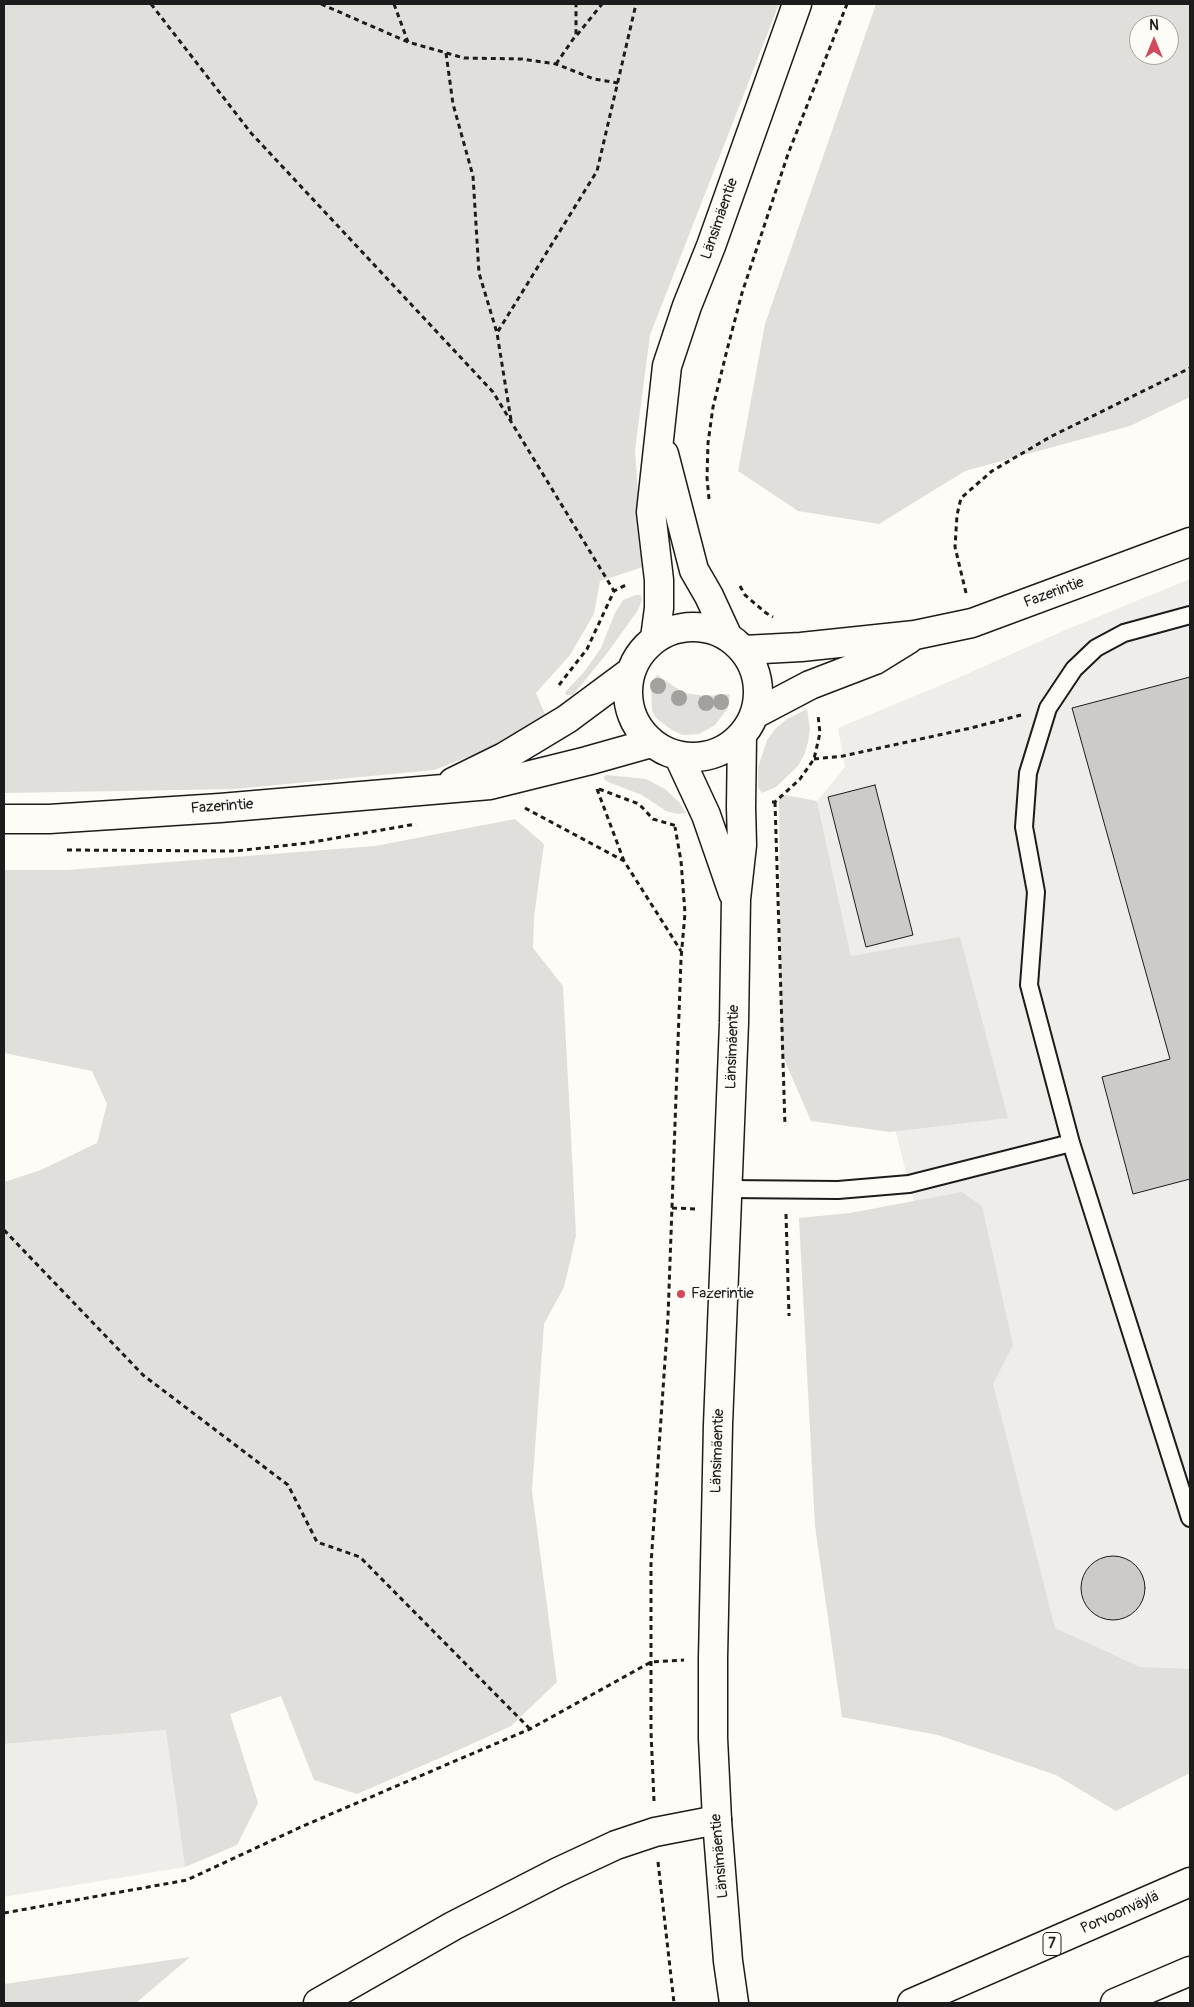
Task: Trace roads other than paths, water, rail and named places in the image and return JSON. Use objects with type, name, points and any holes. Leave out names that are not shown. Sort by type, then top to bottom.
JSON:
[{"type":"main road","name":"Länsimäentie","points":[[654,638],[659,608],[659,580],[651,512],[668,366],[687,306],[711,246],[798,4]]},
{"type":"main road","name":"Länsimäentie","points":[[660,438],[694,570],[736,643],[755,669],[759,692],[749,725],[740,808],[742,845],[736,899],[734,1022],[718,1425],[713,1658],[716,1820],[728,1961],[734,2003]]},
{"type":"main road","name":"Fazerintie","points":[[736,643],[801,647],[915,635],[972,623],[1190,542]]},
{"type":"main road","points":[[736,643],[703,626],[678,628],[654,638],[639,653],[630,673],[627,699],[634,723],[651,743],[679,757],[701,757],[723,751],[749,725]]},
{"type":"main road","name":"Fazerintie","points":[[749,725],[810,685],[875,660],[915,635]]},
{"type":"main road","name":"Fazerintie","points":[[441,788],[504,757],[559,724],[630,673]]},
{"type":"main road","name":"Fazerintie","points":[[4,820],[220,808],[490,785],[588,761],[651,743]]},
{"type":"main road","name":"Länsimäentie","points":[[679,757],[706,815],[736,899]]},
{"type":"main road","points":[[318,2003],[453,1926],[558,1872],[616,1845],[655,1832],[716,1820]]},
{"type":"main road","name":"Porvoonväylä","points":[[912,2003],[1190,1882]]},
{"type":"main road","points":[[1115,2003],[1190,1971]]},
{"type":"lane","points":[[1190,615],[1124,633],[1096,648],[1074,669],[1048,708],[1028,774],[1024,827],[1036,892],[1030,985],[1071,1143],[1190,1518]]},
{"type":"lane","points":[[728,1189],[838,1190],[909,1184],[1071,1143]]},
{"type":"place","name":"Fazerintie","points":[[681,1294]]}]
